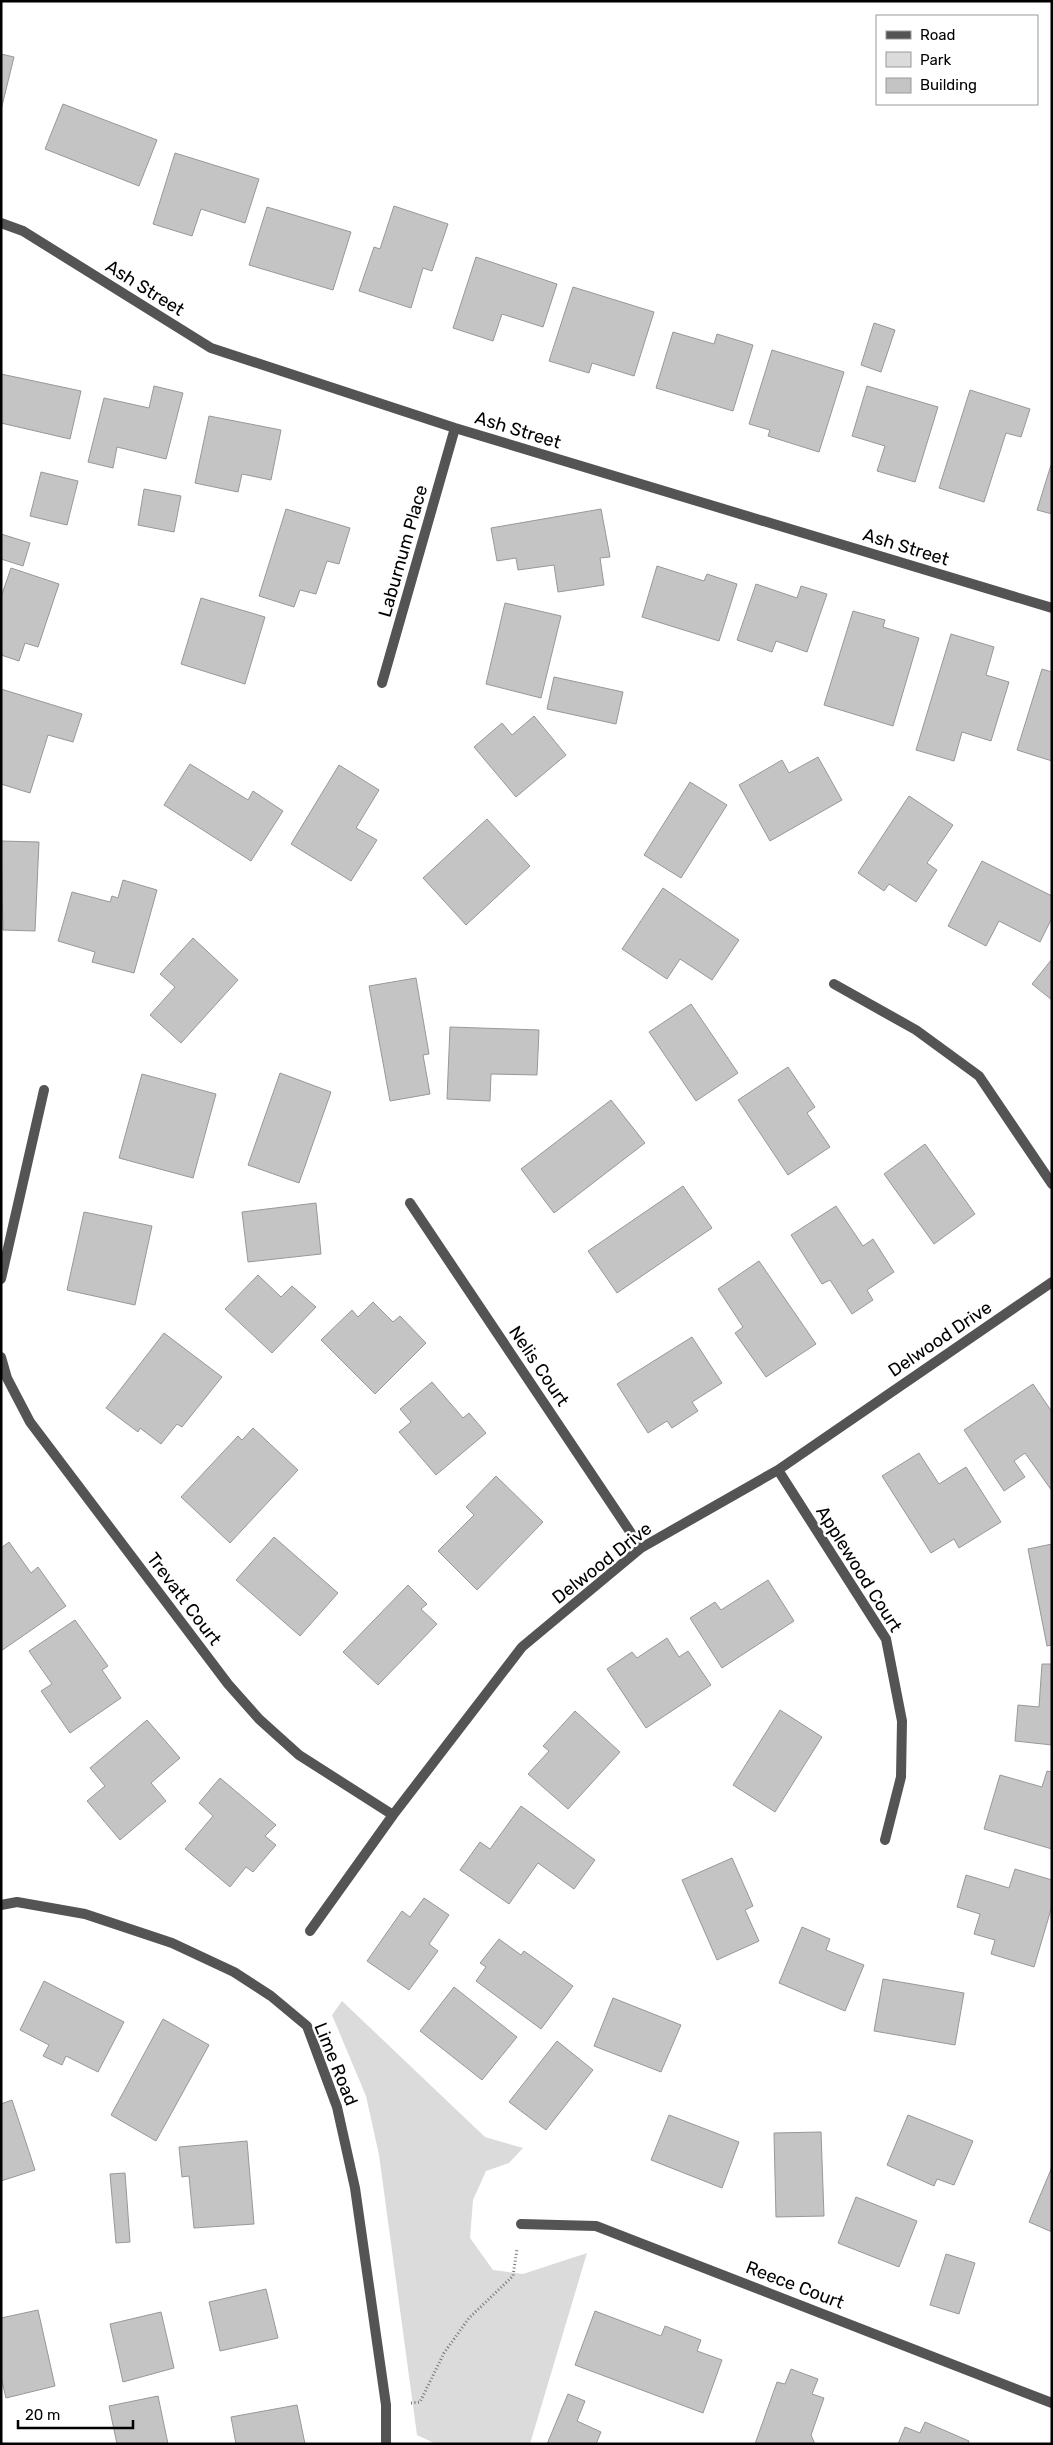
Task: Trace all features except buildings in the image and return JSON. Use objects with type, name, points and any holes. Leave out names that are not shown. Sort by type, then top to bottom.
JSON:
[{"type":"street","name":"Ash Street","points":[[1,223],[23,231],[211,348],[455,428],[1052,608]]},
{"type":"street","name":"Laburnum Place","points":[[382,683],[455,428]]},
{"type":"street","points":[[834,984],[916,1030],[979,1076],[1052,1184]]},
{"type":"street","points":[[1,1280],[44,1090]]},
{"type":"street","name":"Nelis Court","points":[[410,1202],[641,1548]]},
{"type":"street","name":"Delwood Drive","points":[[310,1931],[393,1814],[522,1647],[641,1548],[778,1470],[1052,1282]]},
{"type":"street","name":"Trevatt Court","points":[[1,1357],[7,1378],[30,1422],[228,1684],[259,1719],[299,1754],[393,1814]]},
{"type":"street","name":"Applewood Court","points":[[778,1470],[886,1639],[902,1722],[901,1777],[885,1840]]},
{"type":"street","name":"Lime Road","points":[[1,1905],[17,1902],[85,1914],[172,1943],[234,1972],[271,1996],[307,2026],[337,2106],[355,2188],[386,2406],[386,2444]]},
{"type":"street","name":"Reece Court","points":[[520,2224],[596,2226],[1052,2403]]},
{"type":"path","points":[[386,2406],[420,2402],[444,2353],[469,2318],[513,2276],[520,2224]]},
{"type":"green space","points":[[342,2001],[485,2137],[523,2148],[509,2163],[486,2171],[473,2200],[470,2238],[493,2270],[523,2274],[587,2253],[530,2444],[436,2444],[417,2435],[379,2155],[366,2096],[332,2015]]}]
